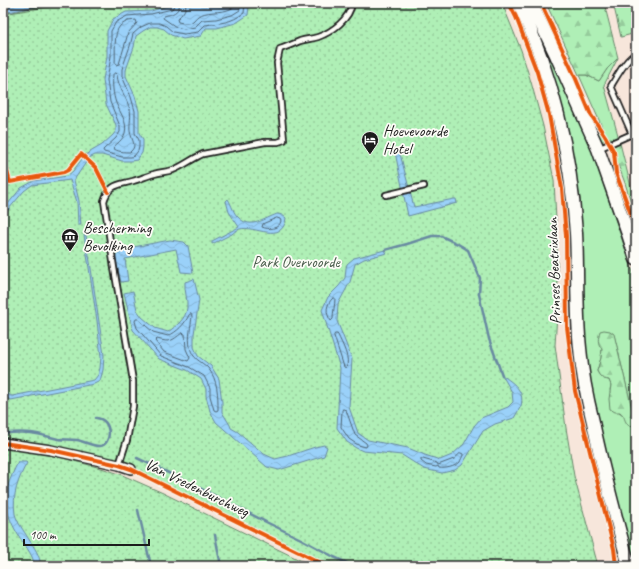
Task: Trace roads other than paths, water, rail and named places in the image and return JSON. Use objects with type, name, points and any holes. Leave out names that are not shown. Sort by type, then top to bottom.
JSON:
[{"type":"main road","name":"Prinses Beatrixlaan","points":[[519,3],[542,59],[566,152],[576,234],[578,314],[582,368],[598,446],[629,566]]},
{"type":"main road","points":[[531,3],[598,149],[636,259]]},
{"type":"street","name":"Van Vredenburchweg","points":[[3,443],[52,450],[131,469]]},
{"type":"lane","points":[[119,465],[127,440],[133,406],[133,381],[104,201],[106,195],[117,185],[172,170],[204,154],[265,142],[278,142],[284,140],[277,63],[280,49],[301,41],[319,37],[332,30],[344,19],[352,3]]},
{"type":"lane","points":[[598,149],[632,134],[611,86],[625,64],[633,55],[636,54]]},
{"type":"lane","points":[[386,195],[424,186]]},
{"type":"water","points":[[3,3],[54,3],[3,13]]},
{"type":"water","points":[[177,3],[248,3],[249,6],[248,15],[236,23],[217,28],[206,28],[201,36],[183,39],[171,35],[164,29],[150,27],[136,36],[126,70],[126,76],[135,96],[139,111],[139,133],[143,139],[142,153],[137,160],[131,161],[122,161],[102,155],[95,155],[89,158],[74,180],[79,201],[81,225],[78,225],[77,202],[70,180],[32,185],[24,191],[3,216],[3,210],[21,188],[34,181],[67,176],[73,171],[85,155],[102,145],[116,131],[116,125],[106,104],[103,80],[107,56],[107,31],[113,19],[126,12],[151,11]]},
{"type":"water","points":[[399,150],[414,207],[454,199],[456,199],[457,203],[408,216],[395,152]]},
{"type":"water","points":[[228,199],[235,214],[247,223],[255,223],[278,214],[286,218],[284,226],[280,231],[274,232],[246,228],[240,229],[212,244],[212,241],[239,227],[229,212],[226,201]]},
{"type":"water","points":[[84,235],[86,235],[104,355],[103,370],[100,381],[94,384],[11,400],[6,398],[3,395],[3,388],[6,393],[12,396],[94,380],[98,375],[101,357]]},
{"type":"water","points":[[170,240],[184,242],[188,246],[193,273],[181,272],[176,249],[125,259],[128,281],[121,282],[115,257],[118,253],[128,248]]},
{"type":"water","points":[[385,250],[387,253],[364,259],[355,264],[350,282],[338,304],[337,321],[352,359],[349,407],[358,433],[368,440],[408,448],[440,460],[452,455],[464,444],[474,426],[481,418],[508,407],[513,402],[512,392],[502,375],[520,391],[522,400],[521,406],[514,418],[495,424],[483,431],[462,465],[455,470],[442,473],[424,469],[402,455],[363,451],[347,442],[337,428],[340,368],[322,310],[328,297],[345,278],[347,264],[354,258]]},
{"type":"water","points":[[194,279],[199,300],[194,334],[194,347],[198,356],[211,366],[219,379],[222,412],[231,428],[264,454],[275,459],[324,445],[327,447],[324,456],[279,470],[267,467],[216,422],[210,411],[206,396],[206,389],[201,379],[187,370],[159,359],[133,330],[124,293],[133,291],[137,310],[142,317],[155,328],[168,332],[185,316],[187,305],[185,282]]},
{"type":"water","points":[[18,462],[27,463],[16,487],[14,500],[15,514],[36,551],[41,566],[34,566],[32,556],[15,529],[7,509],[7,488]]},
{"type":"waterway","points":[[385,250],[432,236],[441,236],[468,250],[480,278],[479,294],[489,339],[502,375]]},
{"type":"waterway","points":[[3,433],[31,433],[58,439],[77,440],[95,446],[100,446],[104,445],[107,441],[109,432],[108,427],[102,419],[96,418]]},
{"type":"waterway","points":[[137,458],[196,486],[353,566]]},
{"type":"waterway","points":[[138,510],[151,566]]},
{"type":"waterway","points":[[215,535],[221,566]]},
{"type":"place","name":"Hoevevoorde Hotel","points":[[370,155]]},
{"type":"place","name":"Bescherming Bevolking","points":[[70,252]]},
{"type":"park label","name":"Park Overvoorde","points":[[296,262]]}]
